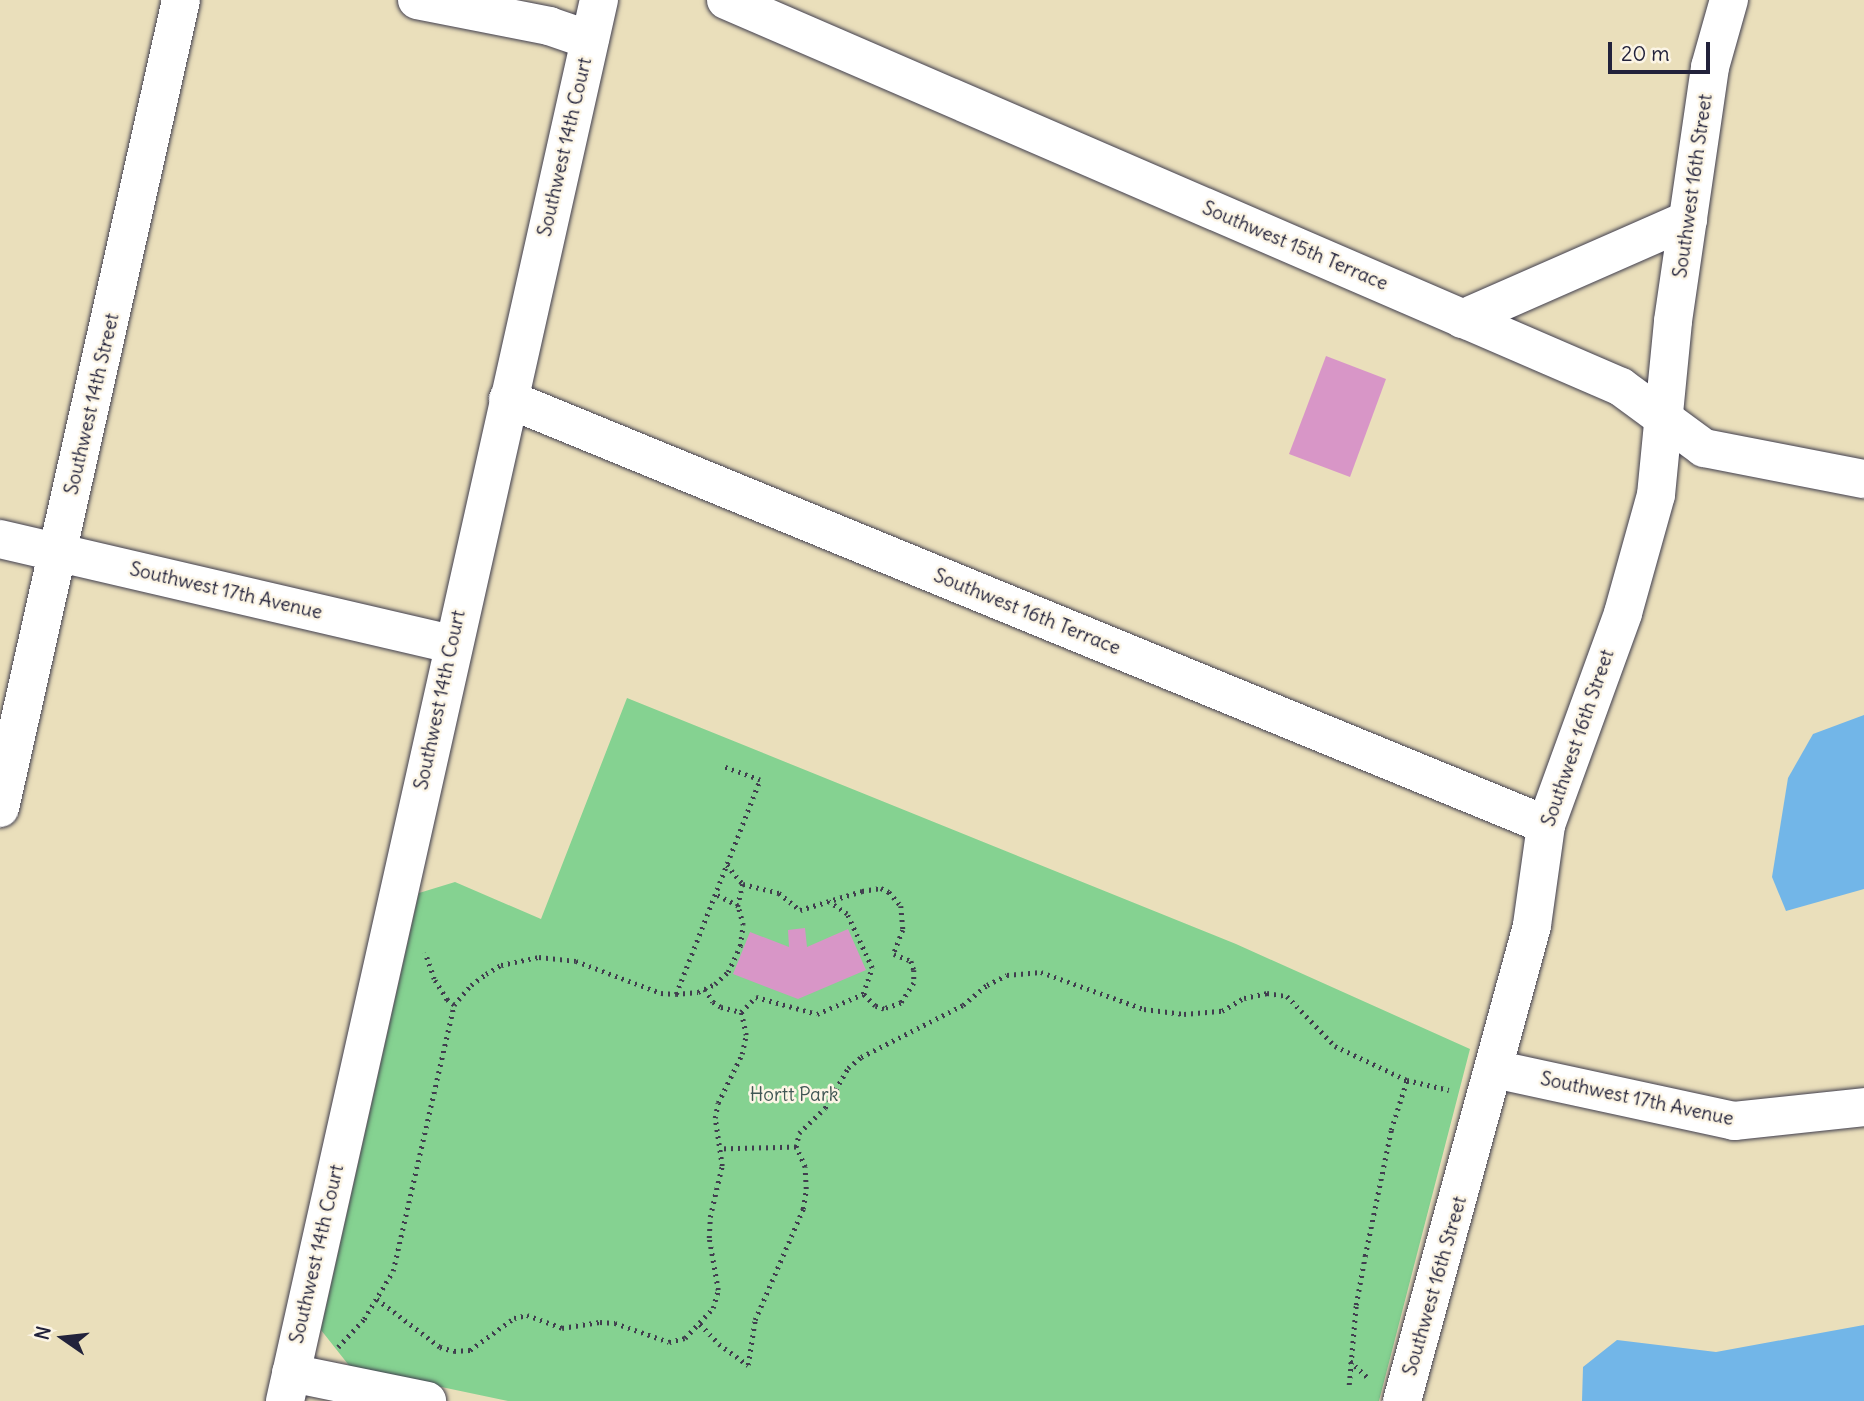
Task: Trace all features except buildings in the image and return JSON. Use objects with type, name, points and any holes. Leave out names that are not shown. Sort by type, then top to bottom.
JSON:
[{"type":"street","name":"Southwest 14th Street","points":[[0,808],[181,0]]},
{"type":"street","points":[[417,0],[549,26],[590,40]]},
{"type":"street","name":"Southwest 14th Court","points":[[288,1387],[452,644],[599,0]]},
{"type":"street","name":"Southwest 15th Terrace","points":[[726,0],[1621,387],[1704,448],[1864,479]]},
{"type":"street","name":"Southwest 16th Street","points":[[1699,0],[1710,67]]},
{"type":"street","name":"Southwest 16th Street","points":[[1387,1395],[1494,1069],[1532,925],[1546,825],[1623,613],[1656,495],[1688,220],[1710,67],[1729,0]]},
{"type":"street","points":[[1462,319],[1688,220]]},
{"type":"street","name":"Southwest 16th Terrace","points":[[508,399],[1546,825]]},
{"type":"street","name":"Southwest 17th Avenue","points":[[0,539],[452,644]]},
{"type":"street","name":"Southwest 17th Avenue","points":[[1494,1069],[1734,1121],[1864,1107]]},
{"type":"street","points":[[288,1387],[427,1401]]},
{"type":"path","points":[[676,994],[760,780],[724,767]]},
{"type":"path","points":[[727,865],[743,884],[779,893],[800,910],[881,888],[901,906],[903,930],[894,954],[911,961],[914,983],[901,1003],[893,1008],[875,1006],[863,994]]},
{"type":"path","points":[[327,1356],[348,1337],[377,1299],[396,1263],[454,1005],[471,985],[501,965],[539,957],[576,961],[661,993],[676,994],[705,989],[728,972],[740,946],[743,925],[738,906],[743,884]]},
{"type":"path","points":[[715,895],[738,906]]},
{"type":"path","points":[[741,1012],[756,997],[817,1014],[863,994],[872,968],[847,914],[829,902]]},
{"type":"path","points":[[423,944],[434,979],[447,1000],[454,1005]]},
{"type":"path","points":[[701,1324],[719,1344],[748,1365],[755,1320],[803,1209],[805,1167],[796,1147],[799,1133],[825,1108],[848,1068],[861,1057],[963,1005],[988,985],[1007,975],[1041,972],[1144,1009],[1184,1014],[1222,1011],[1244,998],[1267,993],[1287,996],[1335,1046],[1408,1080],[1454,1091]]},
{"type":"path","points":[[705,989],[713,1002],[741,1012]]},
{"type":"path","points":[[377,1299],[440,1347],[454,1351],[470,1350],[514,1318],[527,1315],[562,1328],[587,1323],[615,1324],[669,1342],[685,1338],[701,1324],[713,1308],[718,1290],[709,1238],[710,1217],[721,1183],[715,1118],[719,1103],[742,1054],[747,1035],[741,1012]]},
{"type":"path","points":[[1349,1385],[1365,1256],[1391,1130],[1408,1080]]},
{"type":"path","points":[[719,1149],[796,1147]]},
{"type":"path","points":[[1350,1361],[1387,1395]]},
{"type":"green space","name":"Hortt Park","points":[[627,698],[1236,944],[1470,1049],[1379,1401],[508,1401],[351,1368],[321,1330],[419,893],[455,882],[541,919]]},
{"type":"water","points":[[1864,715],[1864,889],[1786,911],[1772,877],[1788,778],[1813,734]]},
{"type":"water","points":[[1864,1325],[1864,1401],[1582,1401],[1583,1367],[1617,1340],[1716,1352]]}]
